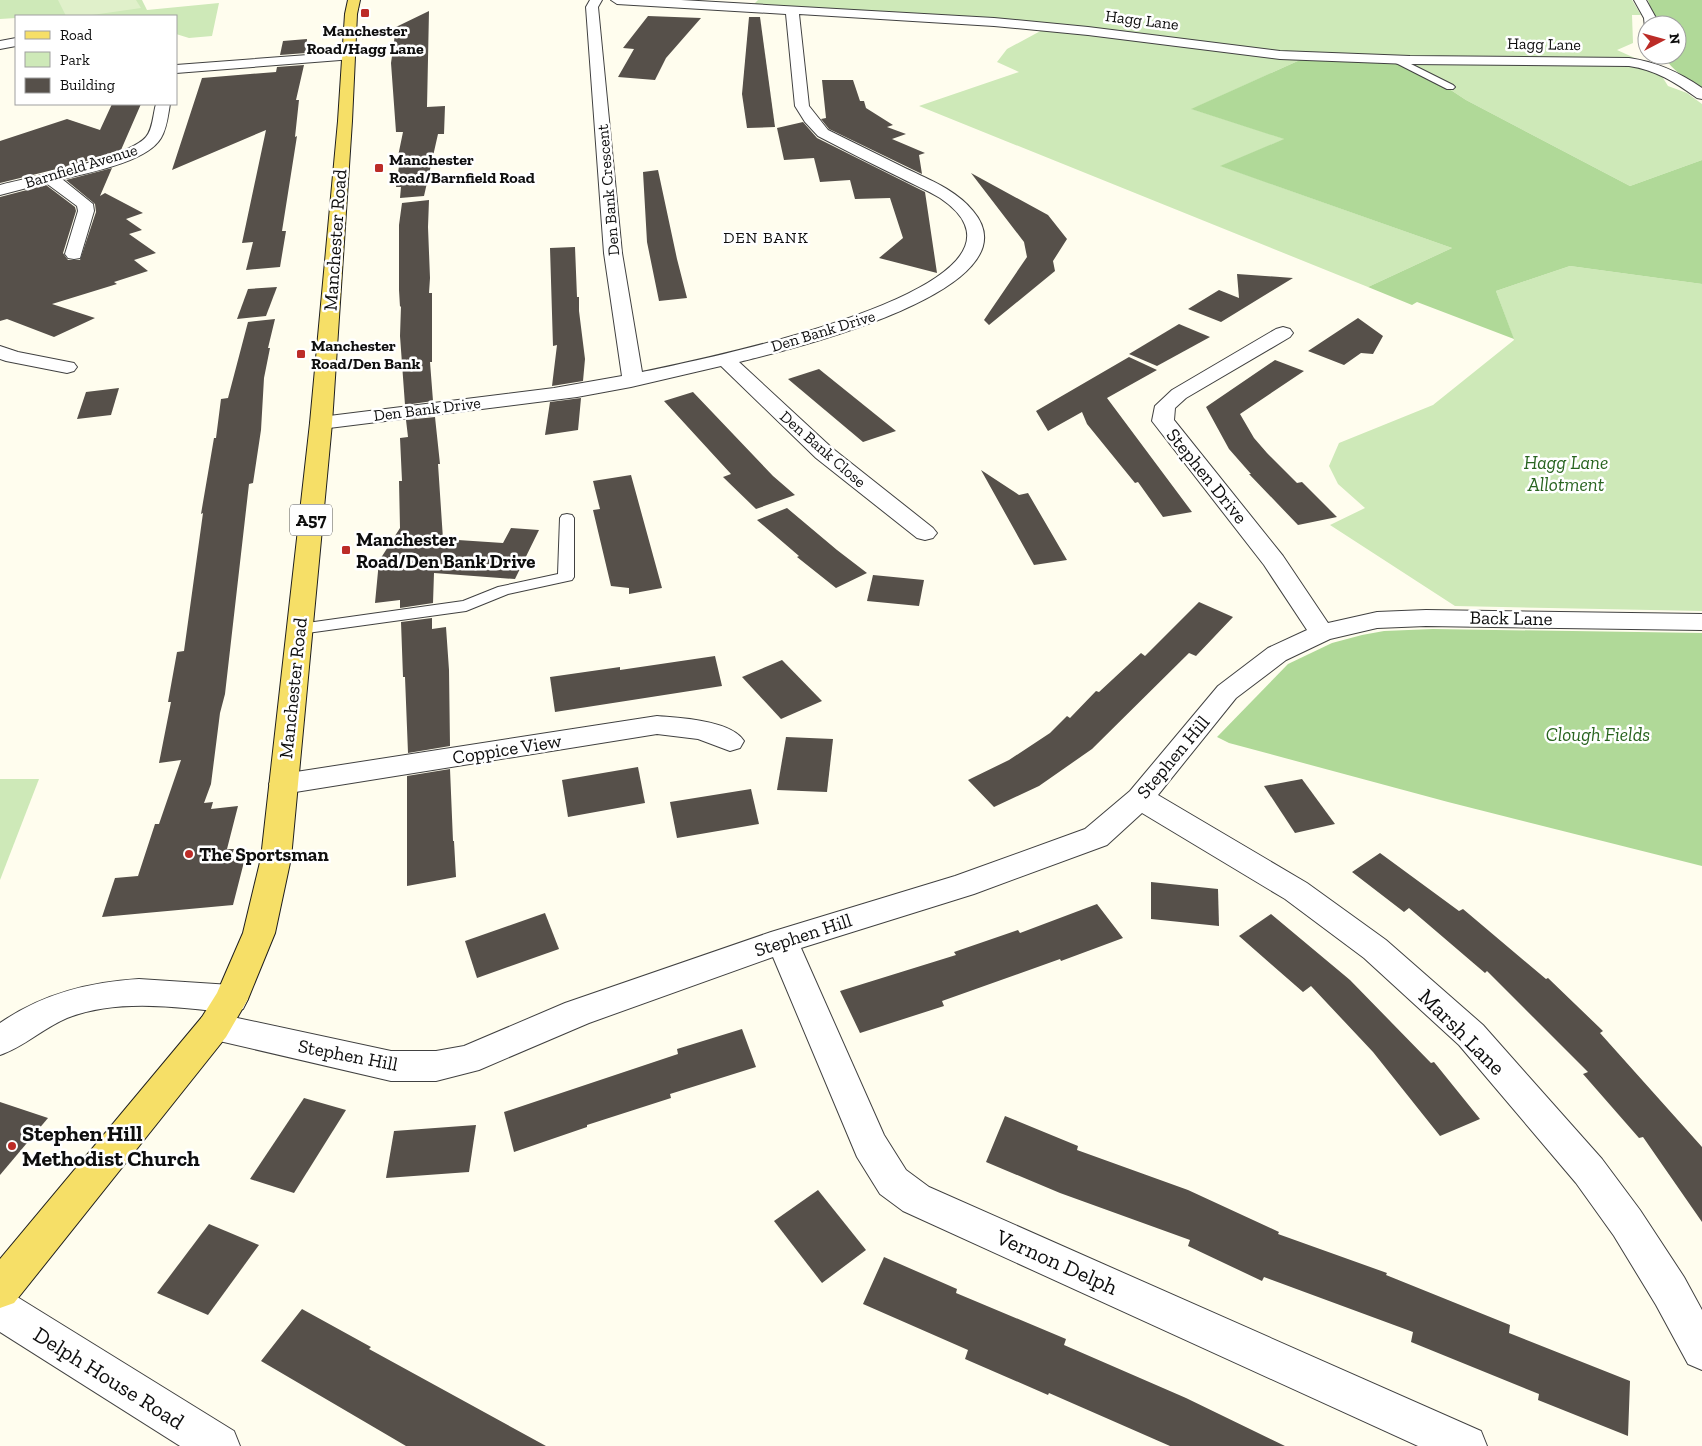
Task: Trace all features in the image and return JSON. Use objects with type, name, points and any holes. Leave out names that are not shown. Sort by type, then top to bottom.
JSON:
[{"type":"main road","name":"Manchester Road","points":[[0,1289],[222,1013],[259,933],[276,858],[300,629],[320,422],[351,14],[354,0]]},
{"type":"street","name":"Den Bank Crescent","points":[[596,0],[592,7],[614,253],[633,380]]},
{"type":"street","name":"Hagg Lane","points":[[617,0],[1050,27],[1280,55],[1397,60],[1637,61]]},
{"type":"street","points":[[1640,0],[1648,15]]},
{"type":"street","name":"Den Bank Drive","points":[[320,422],[586,390],[681,371],[856,324],[904,304],[937,285],[960,268],[974,251],[978,235],[972,219],[960,205],[945,194],[823,133],[810,120],[802,106],[792,10]]},
{"type":"street","points":[[0,45],[15,42]]},
{"type":"street","points":[[178,69],[348,56]]},
{"type":"street","name":"Hagg Lane","points":[[1660,65],[1702,95]]},
{"type":"street","name":"Barnfield Avenue","points":[[0,190],[130,155],[140,150],[155,137],[163,105]]},
{"type":"street","points":[[48,177],[85,204],[86,211],[74,254]]},
{"type":"street","name":"Stephen Drive","points":[[1283,333],[1179,394],[1165,406],[1163,421],[1274,561],[1322,632]]},
{"type":"street","points":[[0,352],[13,357],[67,367]]},
{"type":"street","name":"Den Bank Close","points":[[725,359],[824,453],[925,533]]},
{"type":"street","name":"Back Lane","points":[[1322,632],[1377,620],[1426,618],[1702,622]]},
{"type":"street","name":"Stephen Hill","points":[[0,1041],[18,1028],[51,1010],[88,997],[123,992],[153,992],[391,1066],[436,1066],[467,1060],[577,1013],[782,941],[963,886],[1096,836],[1140,798],[1227,692],[1277,654],[1322,632]]},
{"type":"street","name":"Coppice View","points":[[283,784],[657,726],[702,730],[730,741]]},
{"type":"street","name":"Marsh Lane","points":[[1140,798],[1296,891],[1375,949],[1471,1035],[1589,1171],[1670,1291],[1702,1350]]},
{"type":"street","name":"Vernon Delph","points":[[782,941],[870,1145],[892,1182],[916,1198],[1466,1446]]},
{"type":"street","name":"Delph House Road","points":[[0,1309],[219,1446]]},
{"type":"lane","points":[[1397,60],[1450,87]]},
{"type":"lane","points":[[300,629],[466,606],[504,590],[566,577],[568,518]]},
{"type":"green space","points":[[0,0],[142,0],[147,10],[219,3],[212,36],[189,38],[178,35],[178,15],[15,15],[15,18],[0,19]]},
{"type":"green space","points":[[58,0],[136,0],[141,8],[92,15],[66,15]]},
{"type":"green space","points":[[758,0],[1632,0],[1641,15],[1632,15],[1633,43],[1617,50],[1637,59],[1401,56],[1280,52],[1056,24],[754,4]]},
{"type":"green space","points":[[1648,0],[1702,0],[1702,89],[1680,74],[1671,65],[1687,65],[1687,15],[1652,15]]},
{"type":"green space","points":[[1046,28],[1300,60],[1192,109],[1285,139],[1221,166],[1452,248],[1368,287],[919,106],[1019,72],[997,62],[1007,49]]},
{"type":"green space","points":[[1300,60],[1408,62],[1466,100],[1630,186],[1702,160],[1702,284],[1570,266],[1496,291],[1514,339],[1417,302],[1412,305],[1368,287],[1452,248],[1220,166],[1284,139],[1191,109]]},
{"type":"green space","points":[[1408,62],[1629,64],[1658,70],[1668,86],[1687,93],[1702,104],[1702,160],[1630,186],[1466,100]]},
{"type":"green space","name":"Hagg Lane Allotment","points":[[1570,266],[1702,284],[1702,611],[1455,606],[1330,525],[1365,508],[1338,484],[1329,466],[1339,443],[1433,405],[1514,340],[1496,291]]},
{"type":"green space","name":"Clough Fields","points":[[1433,629],[1702,633],[1702,866],[1448,802],[1229,743],[1217,737],[1288,664],[1332,643],[1362,635],[1384,631]]},
{"type":"green space","points":[[0,779],[39,779],[0,880]]},
{"type":"building","points":[[429,11],[427,107],[445,106],[444,134],[438,134],[424,196],[400,198],[401,187],[396,187],[399,166],[396,166],[403,132],[396,132],[391,63],[396,27]]},
{"type":"building","points":[[648,16],[701,18],[666,58],[655,80],[618,77],[634,49],[623,48]]},
{"type":"building","points":[[749,17],[760,17],[775,127],[747,128],[742,94]]},
{"type":"building","points":[[307,39],[306,53],[280,55],[283,41]]},
{"type":"building","points":[[304,65],[296,100],[299,100],[295,137],[297,136],[282,231],[286,231],[280,267],[246,270],[253,242],[242,243],[266,130],[172,170],[202,78],[276,72],[277,67]]},
{"type":"building","points":[[822,80],[853,80],[860,101],[864,101],[866,108],[893,125],[887,127],[906,134],[892,139],[925,153],[919,155],[922,174],[829,129],[821,119],[826,118]]},
{"type":"building","points":[[112,105],[141,105],[121,150],[77,164],[0,183],[0,141],[67,119],[100,130]]},
{"type":"building","points":[[803,122],[817,138],[925,192],[937,273],[879,258],[903,238],[890,198],[855,199],[850,180],[820,182],[814,158],[784,160],[777,128]]},
{"type":"building","points":[[112,168],[100,196],[105,193],[143,213],[126,219],[142,230],[129,234],[156,253],[134,260],[148,271],[114,282],[117,284],[52,304],[95,318],[54,337],[7,319],[0,321],[0,197],[46,185],[75,207],[76,211],[63,253],[68,260],[80,260],[96,212],[95,204],[66,180]]},
{"type":"building","points":[[658,170],[687,298],[659,301],[647,242],[643,172]]},
{"type":"building","points":[[971,173],[1048,215],[1067,239],[1053,261],[1055,271],[989,325],[984,320],[1027,257],[1024,242]]},
{"type":"building","points":[[429,200],[429,293],[432,293],[432,362],[430,362],[433,401],[405,405],[400,336],[399,225],[402,203]]},
{"type":"building","points":[[575,247],[577,297],[579,297],[585,359],[583,381],[552,386],[557,345],[553,346],[550,248]]},
{"type":"building","points":[[1237,274],[1293,278],[1221,322],[1188,309],[1219,290],[1239,298]]},
{"type":"building","points":[[277,287],[266,316],[237,319],[248,289]]},
{"type":"building","points":[[1358,318],[1383,336],[1373,354],[1361,353],[1344,365],[1308,351]]},
{"type":"building","points":[[275,319],[268,348],[270,348],[264,378],[261,430],[253,483],[249,484],[225,694],[220,713],[211,784],[204,803],[213,802],[211,809],[238,806],[227,849],[234,849],[231,859],[245,858],[233,905],[102,917],[115,878],[138,876],[155,824],[159,824],[181,760],[159,763],[171,702],[168,702],[177,652],[184,651],[203,513],[201,514],[214,438],[216,438],[221,399],[228,398],[248,322]]},
{"type":"building","points":[[1179,324],[1210,337],[1157,366],[1129,354]]},
{"type":"building","points":[[1129,357],[1157,370],[1107,398],[1192,512],[1163,517],[1138,482],[1135,483],[1087,424],[1082,412],[1048,431],[1036,411]]},
{"type":"building","points":[[1275,360],[1304,371],[1240,414],[1254,438],[1267,453],[1297,483],[1302,482],[1337,517],[1298,525],[1249,474],[1251,474],[1229,449],[1206,407]]},
{"type":"building","points":[[819,369],[896,431],[863,442],[788,379]]},
{"type":"building","points":[[119,388],[111,415],[77,419],[86,392]]},
{"type":"building","points":[[693,392],[773,476],[795,495],[756,509],[723,477],[731,474],[664,401]]},
{"type":"building","points":[[581,398],[578,430],[545,435],[550,402]]},
{"type":"building","points":[[435,417],[440,464],[438,464],[443,539],[503,543],[511,528],[539,530],[515,579],[434,573],[433,603],[400,608],[400,600],[375,603],[379,561],[400,528],[399,481],[402,481],[400,438],[408,437],[406,420]]},
{"type":"building","points":[[981,470],[1019,495],[1028,493],[1067,560],[1034,565]]},
{"type":"building","points":[[631,475],[662,588],[629,594],[629,588],[611,586],[593,510],[600,509],[593,481]]},
{"type":"building","points":[[787,508],[867,573],[836,588],[797,557],[799,556],[757,520]]},
{"type":"building","points":[[873,575],[924,580],[919,606],[867,601]]},
{"type":"building","points":[[1199,602],[1233,617],[1196,656],[1189,653],[1092,749],[1039,786],[994,807],[968,780],[1009,760],[1050,733],[1067,716],[1070,718],[1096,691],[1099,692],[1141,653],[1145,656]]},
{"type":"building","points":[[432,618],[432,629],[446,627],[449,670],[450,746],[408,753],[401,622]]},
{"type":"building","points":[[715,656],[722,686],[555,712],[550,677],[620,667],[620,670]]},
{"type":"building","points":[[782,660],[822,701],[781,719],[742,677]]},
{"type":"building","points":[[786,737],[833,739],[827,792],[777,790]]},
{"type":"building","points":[[638,767],[645,803],[568,817],[562,780]]},
{"type":"building","points":[[450,769],[456,877],[407,886],[407,776]]},
{"type":"building","points":[[1302,779],[1335,824],[1295,833],[1264,786]]},
{"type":"building","points":[[751,789],[759,824],[677,838],[670,802]]},
{"type":"building","points":[[1380,853],[1459,911],[1463,909],[1546,979],[1548,978],[1603,1031],[1600,1033],[1702,1147],[1702,1222],[1643,1137],[1639,1138],[1583,1074],[1588,1072],[1487,971],[1485,973],[1409,908],[1404,912],[1352,872]]},
{"type":"building","points":[[1151,882],[1218,889],[1219,926],[1151,919]]},
{"type":"building","points":[[1097,904],[1123,938],[942,1001],[944,1006],[860,1033],[840,991],[956,955],[954,952],[1018,930],[1020,933]]},
{"type":"building","points":[[545,913],[559,949],[477,978],[465,941]]},
{"type":"building","points":[[1271,914],[1350,980],[1431,1063],[1434,1062],[1480,1119],[1440,1136],[1373,1052],[1311,986],[1303,992],[1239,936]]},
{"type":"building","points":[[742,1029],[756,1067],[670,1094],[671,1098],[587,1125],[587,1127],[514,1152],[504,1112],[678,1054],[677,1049]]},
{"type":"building","points":[[304,1098],[346,1110],[294,1193],[250,1179]]},
{"type":"building","name":"Stephen Hill Methodist Church","points":[[0,1102],[48,1118],[0,1175]]},
{"type":"building","points":[[1005,1116],[1078,1146],[1077,1150],[1188,1190],[1279,1232],[1278,1234],[1387,1273],[1386,1275],[1510,1325],[1509,1333],[1630,1381],[1628,1436],[1538,1400],[1539,1394],[1411,1342],[1413,1332],[1264,1277],[1262,1281],[1188,1246],[1190,1240],[1060,1193],[986,1162]]},
{"type":"building","points":[[476,1125],[469,1172],[386,1178],[394,1131]]},
{"type":"building","points":[[818,1190],[866,1250],[822,1283],[774,1221]]},
{"type":"building","points":[[209,1224],[259,1245],[208,1315],[157,1293]]},
{"type":"building","points":[[884,1257],[957,1289],[956,1293],[1066,1339],[1064,1345],[1186,1398],[1285,1446],[1170,1446],[1049,1393],[1048,1395],[965,1359],[968,1350],[863,1304]]},
{"type":"building","points":[[302,1309],[371,1347],[369,1349],[546,1446],[406,1446],[261,1361]]},
{"type":"place","name":"Manchester Road/Hagg Lane","points":[[365,13]]},
{"type":"place","name":"Manchester Road/Barnfield Road","points":[[379,168]]},
{"type":"place","name":"Manchester Road/Den Bank","points":[[301,354]]},
{"type":"place","name":"Manchester Road/Den Bank Drive","points":[[346,550]]},
{"type":"place","name":"The Sportsman","points":[[189,854]]},
{"type":"place","name":"Stephen Hill Methodist Church","points":[[12,1146]]},
{"type":"district","name":"DEN BANK","points":[[766,237]]}]
